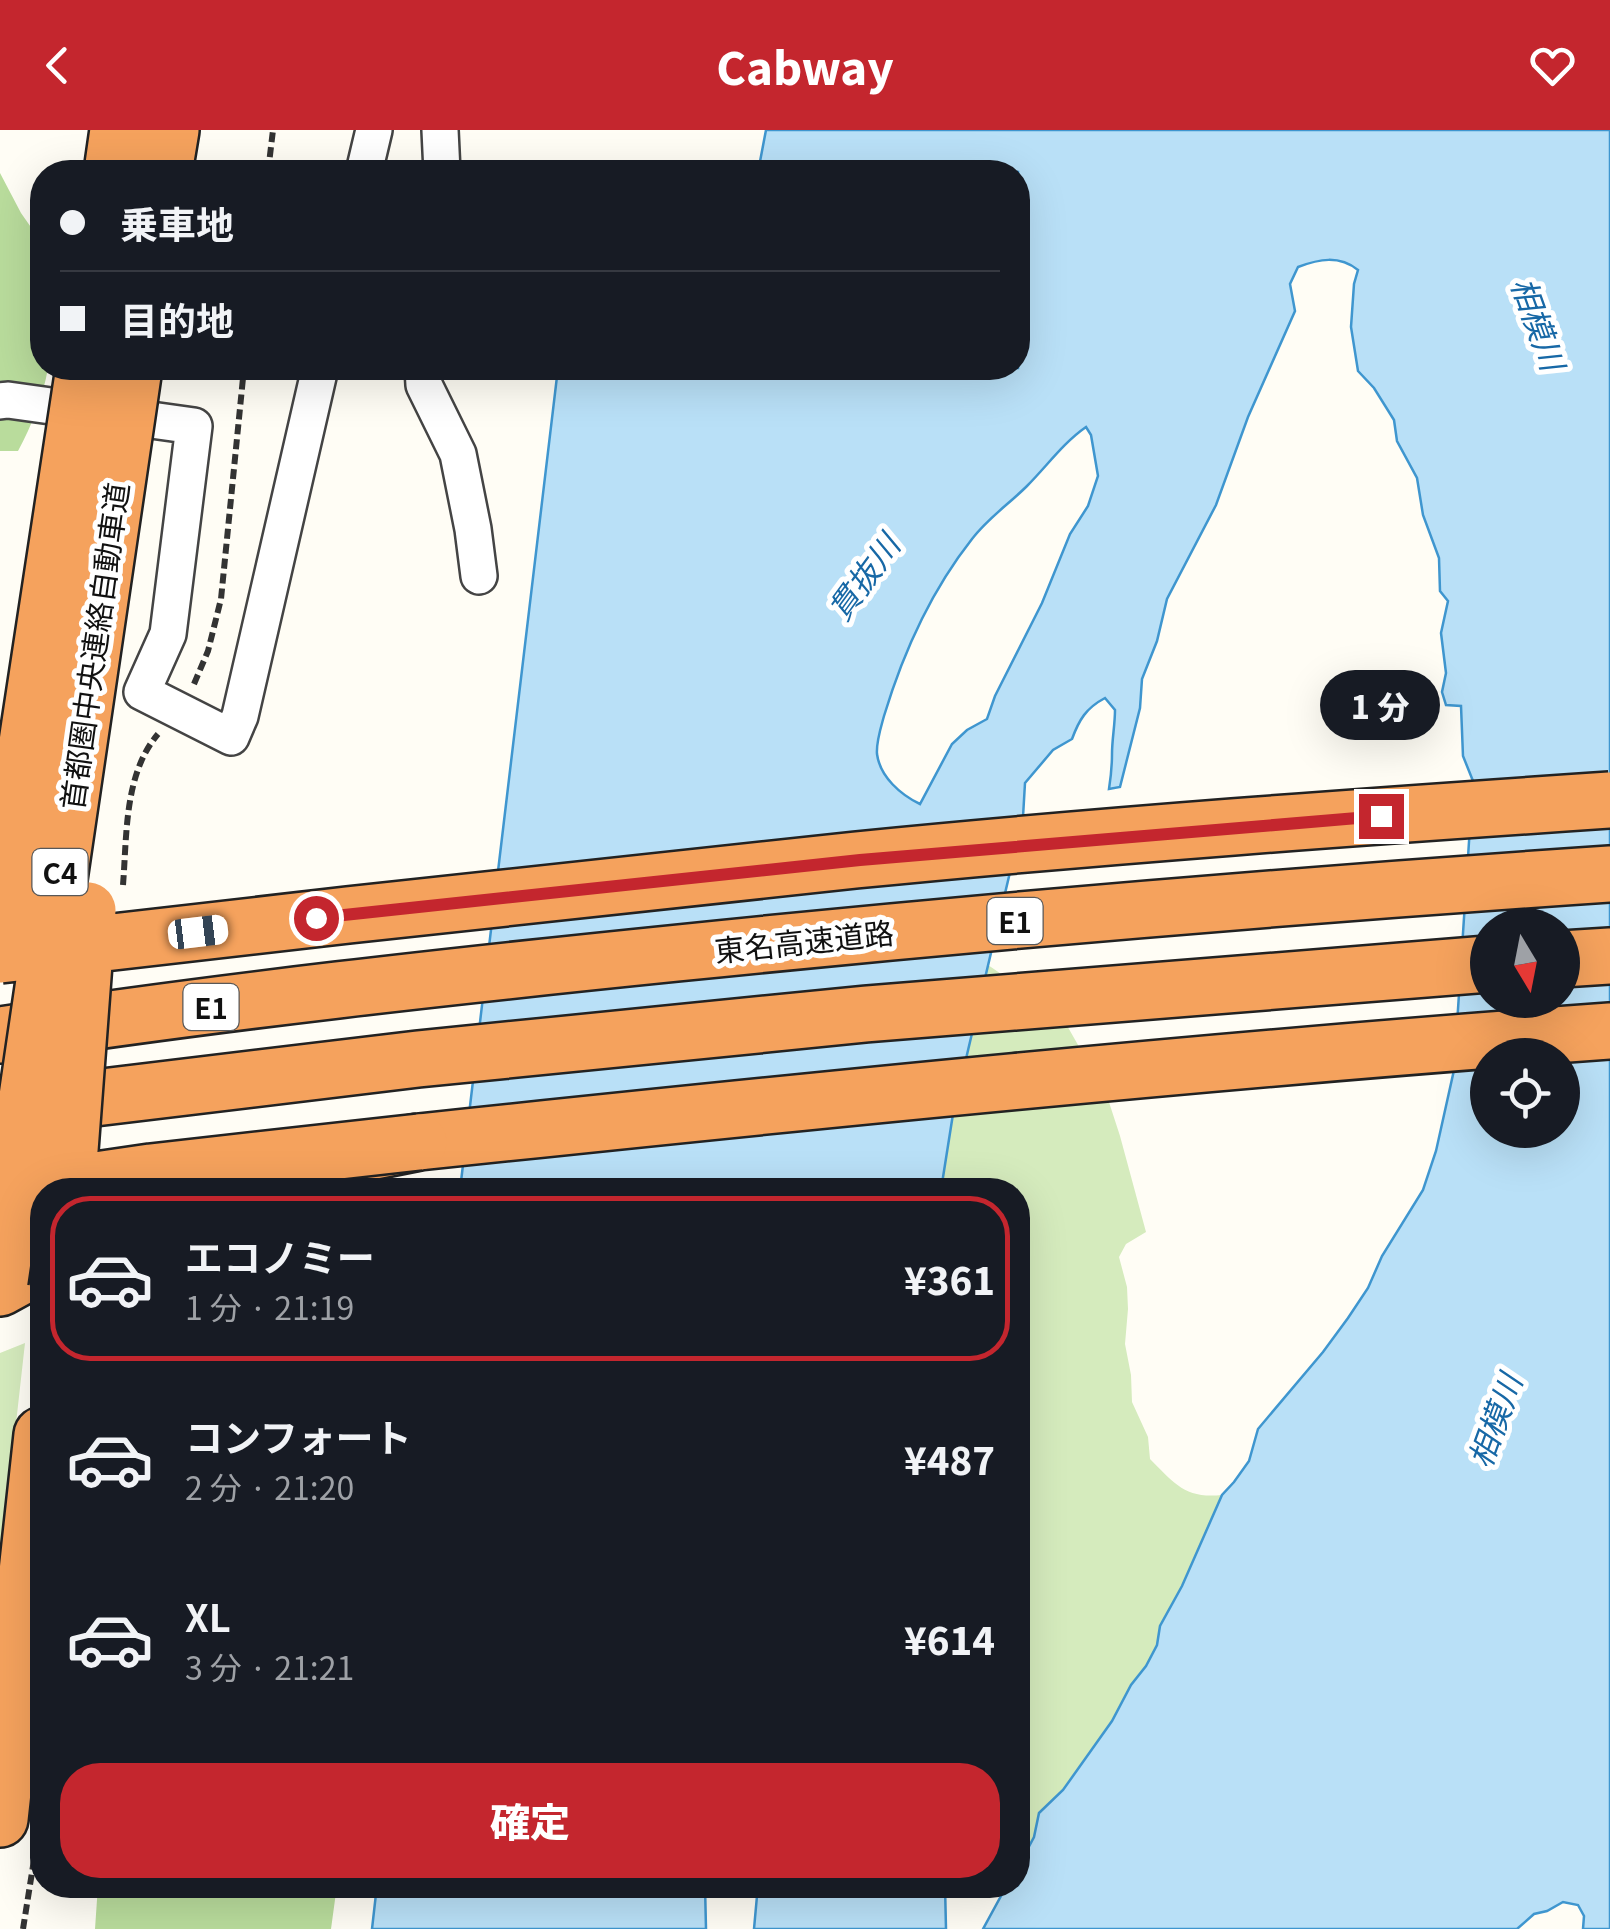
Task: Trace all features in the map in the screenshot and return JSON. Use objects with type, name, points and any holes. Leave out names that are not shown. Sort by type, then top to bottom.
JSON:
[{"type":"highway","points":[[114,160],[118,130]]},
{"type":"highway","points":[[166,160],[171,130]]},
{"type":"highway","points":[[0,801],[38,580],[82,380]]},
{"type":"highway","name":"首都圏中央連絡自動車道","points":[[0,920],[82,380]]},
{"type":"highway","name":"首都圏中央連絡自動車道","points":[[0,1284],[132,380]]},
{"type":"highway","points":[[68,1178],[120,463]]},
{"type":"highway","points":[[0,955],[860,860],[1343,818],[1610,800]]},
{"type":"highway","name":"東名高速道路","points":[[0,1035],[422,979],[936,928],[1346,892],[1610,874]]},
{"type":"highway","points":[[1580,958],[1610,956]]},
{"type":"highway","points":[[0,1110],[418,1059],[866,1014],[1470,965]]},
{"type":"highway","points":[[112,1178],[874,1094],[1348,1050],[1610,1031]]},
{"type":"highway","points":[[266,1178],[419,1142]]},
{"type":"highway","points":[[0,1195],[30,1190]]},
{"type":"highway","points":[[0,1284],[30,1270]]},
{"type":"highway","points":[[18,1828],[30,1632]]},
{"type":"street","points":[[367,160],[374,130]]},
{"type":"street","points":[[440,130],[441,160]]},
{"type":"street","points":[[4,400],[194,426],[168,634],[142,692],[231,737],[240,716],[317,380]]},
{"type":"street","points":[[424,380],[458,454],[478,576]]},
{"type":"path","points":[[269,160],[273,130]]},
{"type":"path","points":[[18,1828],[24,1929]]},
{"type":"green space","points":[[0,173],[30,226],[30,380],[45,380],[18,451],[0,451]]},
{"type":"green space","points":[[988,965],[1061,1015],[1107,1096],[1146,1232],[1126,1244],[1119,1257],[1127,1287],[1125,1344],[1132,1402],[1148,1437],[1150,1459],[1189,1492],[1222,1495],[1182,1586],[1160,1625],[1157,1645],[1146,1666],[1062,1790],[1039,1813],[1030,1844],[1030,1178],[943,1178],[953,1114]]},
{"type":"green space","points":[[25,1343],[11,1468],[0,1635],[0,1353]]},
{"type":"green space","points":[[97,1898],[335,1898],[331,1929],[95,1929]]},
{"type":"water","points":[[766,130],[1610,130],[1610,1929],[1583,1929],[1584,1916],[1578,1905],[1563,1902],[1534,1914],[1517,1929],[983,1929],[1000,1898],[1030,1898],[1030,1844],[1039,1813],[1063,1790],[1146,1666],[1157,1645],[1160,1626],[1222,1495],[1249,1461],[1258,1429],[1348,1318],[1423,1190],[1454,1070],[1473,781],[1463,756],[1461,706],[1446,705],[1442,692],[1446,673],[1441,633],[1448,601],[1440,591],[1439,558],[1423,515],[1417,478],[1397,441],[1394,420],[1358,371],[1351,327],[1358,270],[1351,265],[1329,260],[1306,264],[1298,267],[1290,284],[1295,311],[1248,417],[1216,505],[1167,599],[1142,679],[1140,708],[1120,787],[1109,789],[1115,710],[1105,698],[1084,715],[1072,739],[1053,750],[1025,783],[1023,817],[953,1114],[943,1178],[461,1178],[557,380],[1030,380],[1030,160],[760,160]],"holes":[[[1086,427],[1098,476],[1088,506],[1070,534],[987,719],[952,744],[920,804],[892,784],[877,754],[884,716],[900,669],[931,601],[972,539]]]},
{"type":"water","points":[[376,1898],[705,1898],[706,1929],[372,1929]]},
{"type":"water","points":[[757,1898],[945,1898],[946,1929],[754,1929]]},
{"type":"route","points":[[316,918],[860,860],[1381,816]]},
{"type":"water label","name":"相模川","points":[[1540,323]]},
{"type":"water label","name":"貫抜川","points":[[862,576]]},
{"type":"water label","name":"相模川","points":[[1493,1420]]}]
